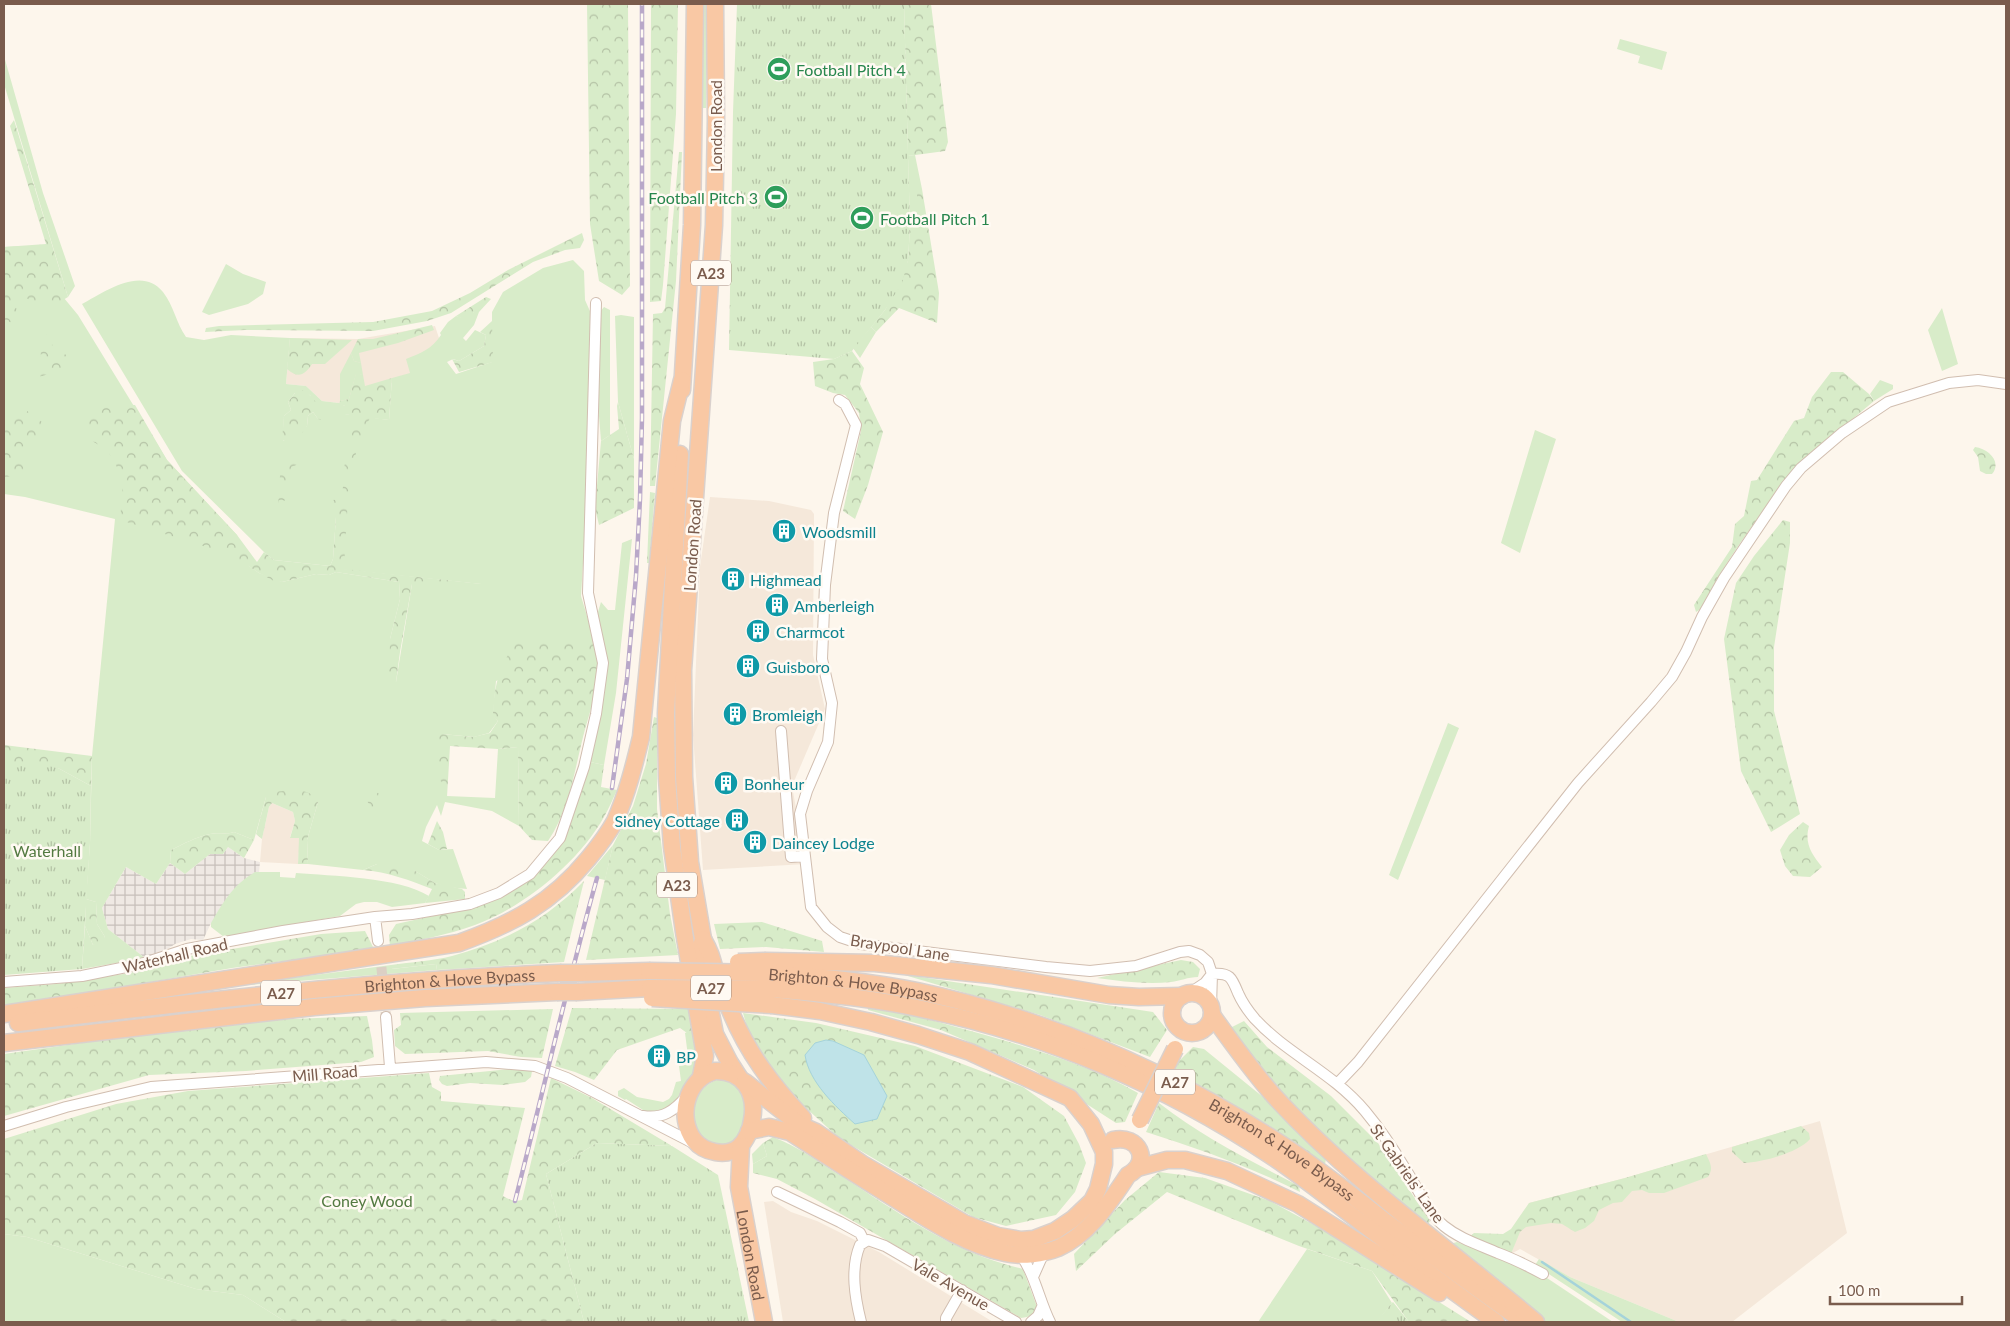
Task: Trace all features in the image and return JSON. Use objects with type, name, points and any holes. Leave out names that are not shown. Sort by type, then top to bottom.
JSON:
[{"type":"highway","name":"London Road","points":[[695,4],[692,225],[682,380],[666,713],[667,778],[672,847],[705,1056],[701,1076]]},
{"type":"highway","name":"London Road","points":[[715,4],[716,121],[714,225],[683,678],[684,777],[690,862],[703,939],[698,954],[715,1034],[730,1063],[742,1080]]},
{"type":"highway","points":[[4,1014],[459,942],[494,930],[524,916],[555,894],[597,848],[614,822],[631,779],[641,737],[672,421],[682,380]]},
{"type":"highway","points":[[703,939],[711,953],[716,974],[741,1037],[755,1061],[781,1094],[816,1132]]},
{"type":"highway","name":"Brighton & Hove Bypass","points":[[4,1024],[224,998],[464,977],[649,971],[705,963],[768,967],[916,991],[1022,1018],[1150,1069],[1200,1094],[1285,1146],[1524,1322]]},
{"type":"highway","name":"A27","points":[[768,967],[875,963],[991,975],[1108,995],[1139,997],[1186,994]]},
{"type":"highway","name":"Brighton & Hove Bypass","points":[[4,1043],[314,1007],[425,998],[557,992],[602,991],[870,1000],[922,1009],[975,1021],[1058,1048],[1134,1078],[1185,1104],[1269,1154],[1496,1322]]},
{"type":"highway","points":[[1212,1011],[1208,1026],[1203,1031],[1184,1030],[1172,1016],[1172,1010],[1177,999],[1186,994],[1203,996],[1251,1068],[1275,1097],[1330,1152],[1389,1204],[1536,1322]]},
{"type":"highway","name":"A27","points":[[772,997],[918,1035],[970,1052],[1049,1088],[1070,1098],[1091,1124],[1107,1152],[1140,1120],[1175,1049],[1182,1040],[1184,1030]]},
{"type":"highway","points":[[742,1080],[752,1095],[753,1102],[750,1131],[740,1146],[732,1151],[714,1152],[698,1145],[693,1140],[688,1127],[686,1114],[688,1094],[701,1076],[715,1071],[722,1071],[742,1080],[800,1125],[816,1132],[864,1164],[932,1205],[964,1223],[998,1236],[1020,1240],[1043,1236],[1064,1226],[1092,1201],[1098,1189],[1107,1152],[1129,1139],[1137,1146],[1136,1165],[1094,1221],[1072,1240],[1047,1252],[1007,1254],[977,1244],[935,1223],[790,1132],[769,1127],[750,1131]]},
{"type":"highway","name":"A27","points":[[1049,1088],[1073,1111],[1088,1134],[1092,1146],[1095,1167],[1082,1211]]},
{"type":"highway","name":"A27","points":[[1136,1165],[1140,1120]]},
{"type":"highway","name":"London Road","points":[[740,1146],[739,1187],[764,1322]]},
{"type":"highway","name":"London Road","points":[[714,1152],[723,1159],[739,1187]]},
{"type":"highway","points":[[1107,1152],[1112,1173],[1117,1175],[1136,1165],[1167,1160],[1185,1160],[1227,1171],[1258,1184],[1306,1209],[1488,1322]]},
{"type":"street","name":"Waterhall Road","points":[[4,982],[82,976],[141,964],[187,949],[283,931],[375,917],[412,914],[470,904],[499,893],[530,874],[560,838],[584,767],[596,714],[603,663],[588,593],[596,303]]},
{"type":"street","points":[[1338,1083],[1358,1062],[1578,783],[1672,677],[1724,578],[1786,486],[1801,468],[1842,433],[1888,402],[1949,383],[1978,380],[2006,384]]},
{"type":"street","name":"Braypool Lane","points":[[838,400],[845,404],[856,425],[834,513],[827,570],[822,659],[832,703],[828,742],[807,791],[800,814],[811,907],[827,927],[840,938],[861,944],[1090,971],[1136,966],[1189,951],[1204,958],[1212,974]]},
{"type":"street","points":[[781,731],[791,857],[805,856]]},
{"type":"street","points":[[375,917],[378,941]]},
{"type":"street","name":"St Gabriels' Lane","points":[[1212,974],[1222,973],[1233,980],[1244,1003],[1254,1018],[1266,1030],[1338,1083],[1370,1118],[1406,1170],[1435,1217],[1444,1226],[1462,1237],[1516,1260],[1543,1274]]},
{"type":"street","points":[[1186,994],[1205,983],[1212,974]]},
{"type":"street","points":[[1212,974],[1212,1011]]},
{"type":"street","points":[[386,1017],[390,1068]]},
{"type":"street","name":"Mill Road","points":[[4,1126],[66,1107],[151,1087],[486,1062],[534,1066],[576,1082],[698,1145]]},
{"type":"street","name":"Mill Road","points":[[640,1115],[650,1117],[663,1115],[678,1106],[688,1094]]},
{"type":"street","points":[[777,1192],[860,1233],[864,1241],[860,1245],[855,1259],[856,1301],[861,1322]]},
{"type":"street","name":"Vale Avenue","points":[[864,1241],[868,1240],[886,1246],[1016,1322]]},
{"type":"street","points":[[1033,1277],[1041,1259],[1047,1252]]},
{"type":"street","points":[[1020,1254],[1033,1277],[1042,1307],[1050,1322]]},
{"type":"street","points":[[946,1322],[946,1318],[962,1290]]},
{"type":"street","points":[[1031,1322],[1038,1316],[1042,1307]]},
{"type":"shaded area","points":[[435,326],[447,362],[339,403],[322,401],[306,386],[286,384],[290,338],[358,339]]},
{"type":"shaded area","points":[[710,497],[769,501],[811,510],[814,514],[813,655],[825,709],[792,786],[806,864],[703,870],[693,735],[700,567]]},
{"type":"shaded area","points":[[272,803],[293,812],[295,821],[290,837],[300,838],[298,864],[260,862],[262,839],[269,807]]},
{"type":"shaded area","points":[[228,847],[244,858],[260,862],[259,872],[255,872],[211,923],[203,940],[191,939],[175,944],[159,955],[145,958],[108,929],[102,908],[126,867],[156,884],[170,863],[185,874],[210,854],[223,854]]},
{"type":"shaded area","points":[[1820,1121],[1847,1233],[1732,1322],[1679,1322],[1570,1277],[1520,1249],[1511,1254],[1529,1203],[1625,1178]]},
{"type":"shaded area","points":[[773,1201],[791,1212],[817,1221],[879,1252],[993,1322],[783,1322],[764,1202]]},
{"type":"green space","points":[[587,4],[628,4],[630,286],[622,295],[599,281],[590,224]]},
{"type":"green space","points":[[651,4],[678,4],[676,114],[663,285],[661,301],[650,302]]},
{"type":"green space","points":[[702,4],[707,4],[706,108],[702,108]]},
{"type":"green space","points":[[737,4],[904,4],[910,226],[908,261],[902,283],[885,310],[852,351],[834,359],[729,350],[733,112]]},
{"type":"green space","points":[[904,4],[931,4],[948,142],[945,151],[908,156]]},
{"type":"green space","points":[[1620,39],[1667,52],[1662,70],[1638,63],[1640,56],[1617,49]]},
{"type":"green space","points":[[4,56],[43,193],[75,286],[68,297],[4,84]]},
{"type":"green space","points":[[14,120],[68,297],[53,306],[40,304],[26,298],[4,303],[4,247],[46,244],[10,126]]},
{"type":"green space","points":[[679,152],[682,152],[676,281],[655,486],[650,486],[653,314],[662,313],[665,308]]},
{"type":"green space","points":[[915,155],[922,189],[917,190],[917,220],[910,226],[908,156]]},
{"type":"green space","points":[[917,189],[922,189],[939,293],[937,323],[899,308],[876,332],[871,327],[885,310],[908,261],[910,226],[917,220]]},
{"type":"green space","points":[[582,233],[584,240],[580,248],[565,250],[533,262],[451,313],[427,321],[373,331],[245,330],[205,332],[206,328],[219,326],[373,322],[432,311],[470,293],[508,270]]},
{"type":"green space","points":[[21,246],[78,315],[167,460],[237,535],[249,566],[259,573],[282,582],[316,574],[329,575],[336,572],[399,582],[400,599],[390,639],[396,682],[412,584],[481,584],[338,569],[336,517],[333,559],[330,566],[274,560],[182,471],[82,304],[123,283],[145,281],[154,284],[167,297],[186,337],[204,340],[231,335],[290,338],[286,384],[306,386],[322,401],[339,403],[345,406],[345,414],[389,420],[392,378],[410,373],[406,359],[434,344],[448,322],[456,316],[463,318],[474,312],[479,312],[474,325],[463,338],[466,341],[475,330],[486,335],[484,346],[459,361],[453,359],[447,362],[456,374],[492,362],[492,312],[503,292],[543,268],[573,260],[584,271],[585,300],[593,318],[586,515],[581,596],[595,643],[496,681],[493,715],[498,721],[489,733],[474,737],[442,734],[447,796],[495,798],[498,749],[518,747],[519,826],[492,811],[445,802],[441,816],[437,805],[426,827],[422,841],[439,850],[453,849],[467,889],[447,887],[435,883],[415,871],[377,864],[363,870],[308,864],[307,840],[318,802],[266,797],[254,840],[234,832],[210,834],[190,841],[171,850],[170,863],[156,884],[126,867],[102,908],[108,929],[145,958],[82,969],[85,926],[93,945],[105,937],[97,924],[96,902],[86,899],[90,843],[92,756],[115,519],[25,497],[4,494],[4,247]],"holes":[[[295,393],[310,395],[318,419],[313,412],[308,416],[307,426],[283,441],[284,416],[291,410],[288,402]]]},
{"type":"green space","points":[[226,264],[243,274],[266,282],[263,294],[248,304],[209,315],[202,312]]},
{"type":"green space","points":[[486,297],[491,299],[479,312],[474,312],[466,320],[456,316]]},
{"type":"green space","points":[[15,307],[23,316],[20,323],[9,322],[4,330],[4,310]]},
{"type":"green space","points":[[604,307],[610,310],[610,435],[601,441],[597,391],[599,313]]},
{"type":"green space","points":[[1942,308],[1958,364],[1942,371],[1928,330]]},
{"type":"green space","points":[[615,316],[634,317],[634,459],[618,402]]},
{"type":"green space","points":[[492,321],[493,362],[459,372],[452,359],[459,361],[484,346],[486,335],[480,332]]},
{"type":"green space","points":[[432,325],[434,330],[398,343],[359,353],[361,363],[354,361],[351,353],[358,339],[373,339]]},
{"type":"green space","points":[[871,327],[876,332],[860,358],[853,348]]},
{"type":"green space","points":[[44,333],[49,336],[57,351],[75,361],[75,366],[71,370],[57,369],[40,376],[34,374],[41,356],[39,336]]},
{"type":"green space","points":[[290,338],[352,340],[325,364],[312,364],[307,371],[298,375],[287,369]]},
{"type":"green space","points":[[852,351],[864,368],[860,384],[883,432],[868,485],[855,519],[843,511],[861,431],[859,413],[845,395],[833,393],[815,386],[813,362],[834,359]]},
{"type":"green space","points":[[351,353],[354,361],[361,363],[363,375],[356,374],[349,399],[340,401],[340,374]]},
{"type":"green space","points":[[1831,372],[1843,372],[1869,394],[1874,401],[1799,470],[1755,522],[1717,579],[1701,609],[1696,612],[1694,605],[1732,547],[1735,524],[1744,516],[1751,481],[1757,480],[1794,421],[1804,418],[1812,397]]},
{"type":"green space","points":[[356,373],[363,375],[365,386],[392,378],[389,420],[370,418],[356,453],[349,492],[344,569],[482,584],[475,587],[412,584],[396,682],[389,673],[390,639],[400,599],[399,582],[336,572],[329,575],[316,574],[282,582],[274,581],[232,555],[120,520],[123,486],[115,462],[106,449],[92,441],[86,428],[90,412],[109,404],[135,405],[167,460],[237,535],[257,562],[264,552],[274,560],[330,566],[333,559],[336,517],[327,515],[327,504],[333,500],[342,499],[345,460],[349,460],[354,416],[345,414],[345,406],[339,404],[340,401],[349,399]]},
{"type":"green space","points":[[1880,380],[1893,385],[1893,389],[1874,401],[1870,394]]},
{"type":"green space","points":[[303,390],[323,408],[321,420],[313,412],[308,416],[307,426],[299,437],[282,441],[284,416],[291,410],[288,402],[295,393]]},
{"type":"green space","points":[[618,402],[634,459],[634,508],[599,525],[595,508],[601,441],[619,429]]},
{"type":"green space","points":[[23,408],[42,422],[49,432],[43,440],[31,440],[25,452],[29,469],[15,476],[4,477],[4,426],[16,409]]},
{"type":"green space","points":[[1535,430],[1556,439],[1520,553],[1501,543]]},
{"type":"green space","points":[[1975,447],[1985,450],[1995,461],[1996,465],[1992,474],[1980,471],[1978,457],[1973,450]]},
{"type":"green space","points":[[296,458],[298,464],[292,467],[287,498],[278,507],[281,460]]},
{"type":"green space","points":[[650,492],[655,493],[649,563],[647,563]]},
{"type":"green space","points":[[1783,520],[1790,522],[1790,543],[1774,647],[1774,711],[1800,814],[1771,832],[1741,771],[1724,639],[1736,583],[1754,556]]},
{"type":"green space","points":[[632,539],[616,693],[604,765],[590,762],[598,729],[607,659],[598,623],[598,612],[601,602],[608,610],[615,610],[622,543]]},
{"type":"green space","points":[[517,641],[595,643],[598,657],[599,666],[595,693],[570,791],[561,817],[548,841],[532,840],[519,826],[518,747],[498,749],[450,746],[447,797],[440,779],[436,738],[442,734],[473,737],[490,733],[498,721],[493,716],[496,686],[506,658]]},
{"type":"green space","points":[[654,717],[657,718],[657,809],[670,914],[678,955],[586,960],[613,845],[633,806],[646,764]]},
{"type":"green space","points":[[1448,723],[1459,728],[1398,880],[1389,875]]},
{"type":"green space","points":[[4,745],[92,756],[91,786],[58,768],[4,766]]},
{"type":"green space","points":[[590,762],[604,765],[601,787],[617,790],[604,817],[593,834],[565,867],[530,895],[494,917],[454,932],[390,947],[389,935],[396,924],[478,906],[507,894],[533,876],[563,838]]},
{"type":"green space","name":"Waterhall","points":[[34,763],[58,768],[91,786],[90,843],[82,969],[4,975],[4,766]]},
{"type":"green space","points":[[290,790],[306,792],[312,795],[318,802],[307,840],[308,864],[298,864],[299,838],[290,838],[295,821],[293,812],[272,803],[269,807],[262,839],[256,834],[266,797],[274,792]]},
{"type":"green space","points":[[371,792],[378,793],[384,797],[385,804],[380,808],[371,807],[365,798]]},
{"type":"green space","points":[[437,821],[443,832],[447,849],[439,850],[428,844]]},
{"type":"green space","points":[[1803,822],[1809,826],[1808,843],[1812,853],[1822,867],[1810,877],[1793,876],[1785,866],[1780,850],[1789,835]]},
{"type":"green space","points":[[234,832],[254,840],[244,858],[228,847],[223,854],[210,854],[185,874],[170,863],[171,850],[185,843],[210,834]]},
{"type":"green space","points":[[613,845],[605,880],[587,876]]},
{"type":"green space","points":[[377,864],[407,866],[435,883],[462,889],[465,892],[465,899],[425,903],[432,889],[390,875],[363,870]]},
{"type":"green space","points":[[255,872],[280,872],[280,877],[295,878],[296,873],[383,881],[416,890],[429,896],[425,903],[392,907],[377,902],[364,902],[356,904],[340,916],[224,937],[211,927],[211,923],[234,888]]},
{"type":"green space","points":[[584,881],[564,962],[437,970],[436,964],[391,969],[391,965],[452,956],[507,936],[555,907]]},
{"type":"green space","points":[[86,899],[96,902],[97,924],[105,937],[101,943],[93,945],[85,926]]},
{"type":"green space","points":[[762,922],[822,941],[824,952],[766,947],[720,949],[714,924]]},
{"type":"green space","points":[[365,931],[374,949],[232,968],[4,1007],[4,988],[56,984],[130,973],[190,956],[321,934]]},
{"type":"green space","points":[[1181,960],[1193,962],[1200,969],[1198,977],[1152,983],[1097,978]]},
{"type":"green space","points":[[436,964],[437,970],[223,987],[391,965],[392,969]]},
{"type":"green space","points":[[901,974],[1153,1012],[1167,1030],[1150,1057],[1040,1015]]},
{"type":"green space","points":[[869,1005],[1006,1041],[1074,1063],[1138,1093],[1125,1122],[1116,1123],[1034,1070],[941,1030],[868,1010]]},
{"type":"green space","points":[[572,1008],[689,1009],[692,1030],[687,1033],[680,1028],[617,1050],[594,1080],[555,1066]]},
{"type":"green space","points":[[553,1009],[542,1058],[521,1057],[488,1051],[405,1054],[395,1046],[394,1030],[401,1025],[400,1013]]},
{"type":"green space","points":[[743,1013],[816,1023],[915,1046],[1023,1087],[1064,1116],[1079,1144],[1086,1163],[1075,1192],[1056,1215],[1006,1226],[973,1217],[839,1138],[783,1087],[749,1034]]},
{"type":"green space","points":[[367,1016],[374,1057],[361,1062],[246,1071],[149,1075],[4,1116],[4,1054],[131,1036],[267,1020]]},
{"type":"green space","points":[[1244,1021],[1267,1047],[1331,1096],[1378,1143],[1430,1221],[1426,1227],[1336,1148],[1267,1076],[1228,1029]]},
{"type":"green space","points":[[695,1029],[699,1047],[697,1069],[676,1103],[663,1112],[646,1112],[618,1096],[618,1091],[624,1088],[637,1097],[663,1102],[669,1099],[676,1082],[681,1081],[679,1066],[689,1064],[685,1033]]},
{"type":"green space","points":[[1193,1047],[1204,1049],[1263,1097],[1326,1158],[1325,1165],[1316,1161],[1270,1126],[1174,1072],[1180,1060]]},
{"type":"green space","points":[[530,1068],[532,1071],[531,1077],[525,1082],[503,1085],[470,1083],[447,1086],[439,1080],[440,1076]]},
{"type":"green space","name":"Coney Wood","points":[[429,1073],[432,1087],[441,1092],[441,1101],[525,1108],[503,1196],[508,1199],[522,1200],[551,1078],[592,1098],[672,1146],[597,1143],[546,1174],[584,1322],[286,1322],[243,1295],[196,1289],[27,1237],[4,1234],[4,1139],[116,1104],[188,1091]]},
{"type":"green space","points":[[720,1079],[735,1084],[745,1094],[747,1122],[742,1131],[730,1143],[718,1145],[705,1140],[698,1133],[694,1125],[693,1108],[705,1087]]},
{"type":"green space","points":[[1159,1103],[1210,1138],[1299,1186],[1300,1192],[1263,1174],[1146,1132]]},
{"type":"green space","points":[[1801,1126],[1809,1133],[1810,1139],[1797,1149],[1770,1159],[1744,1163],[1732,1152],[1732,1147]]},
{"type":"green space","points":[[773,1137],[809,1156],[929,1231],[975,1254],[1023,1269],[1037,1307],[1034,1312],[1029,1316],[1021,1318],[815,1199],[777,1179],[753,1173],[753,1164],[767,1156],[763,1143]]},
{"type":"green space","points":[[597,1143],[672,1146],[718,1175],[749,1322],[584,1322],[546,1174]]},
{"type":"green space","points":[[763,1143],[767,1156],[753,1164],[752,1154]]},
{"type":"green space","points":[[1706,1154],[1711,1168],[1708,1177],[1664,1193],[1649,1193],[1642,1190],[1632,1191],[1622,1202],[1613,1203],[1599,1210],[1594,1221],[1585,1228],[1575,1232],[1562,1224],[1551,1223],[1526,1227],[1520,1232],[1511,1254],[1469,1237],[1474,1233],[1503,1234],[1511,1229],[1529,1203],[1625,1178]]},
{"type":"green space","points":[[1159,1172],[1205,1178],[1270,1201],[1329,1233],[1471,1322],[1409,1322],[1372,1271],[1299,1246],[1167,1192],[1115,1234],[1076,1271],[1074,1254],[1125,1200]]},
{"type":"green space","points":[[4,1234],[27,1237],[196,1289],[243,1295],[286,1322],[4,1322]]},
{"type":"green space","points":[[1457,1242],[1504,1259],[1547,1278],[1613,1322],[1546,1322],[1443,1246]]},
{"type":"green space","points":[[1307,1249],[1372,1271],[1392,1303],[1377,1322],[1258,1322]]},
{"type":"green space","points":[[1539,1259],[1570,1277],[1679,1322],[1622,1322],[1535,1265]]},
{"type":"green space","points":[[1392,1303],[1409,1322],[1376,1322]]},
{"type":"water","points":[[826,1040],[833,1041],[864,1055],[887,1096],[877,1119],[855,1124],[831,1101],[817,1084],[807,1065],[805,1055],[815,1043]]},
{"type":"waterway","points":[[1542,1262],[1631,1322]]},
{"type":"tunnel","points":[[380,952],[386,1017]]},
{"type":"railway","points":[[612,788],[627,679],[636,576],[640,499],[642,418],[642,4]]},
{"type":"railway","points":[[515,1201],[575,958],[597,878]]},
{"type":"place","name":"Football Pitch 4","points":[[779,69]]},
{"type":"place","name":"Football Pitch 3","points":[[776,197]]},
{"type":"place","name":"Football Pitch 1","points":[[862,218]]},
{"type":"place","name":"Woodsmill","points":[[784,531]]},
{"type":"place","name":"Highmead","points":[[733,579]]},
{"type":"place","name":"Amberleigh","points":[[777,605]]},
{"type":"place","name":"Charmcot","points":[[758,631]]},
{"type":"place","name":"Guisboro","points":[[748,666]]},
{"type":"place","name":"Bromleigh","points":[[735,714]]},
{"type":"place","name":"Bonheur","points":[[726,783]]},
{"type":"place","name":"Sidney Cottage","points":[[737,820]]},
{"type":"place","name":"Daincey Lodge","points":[[755,842]]},
{"type":"place","name":"BP","points":[[659,1056]]}]
